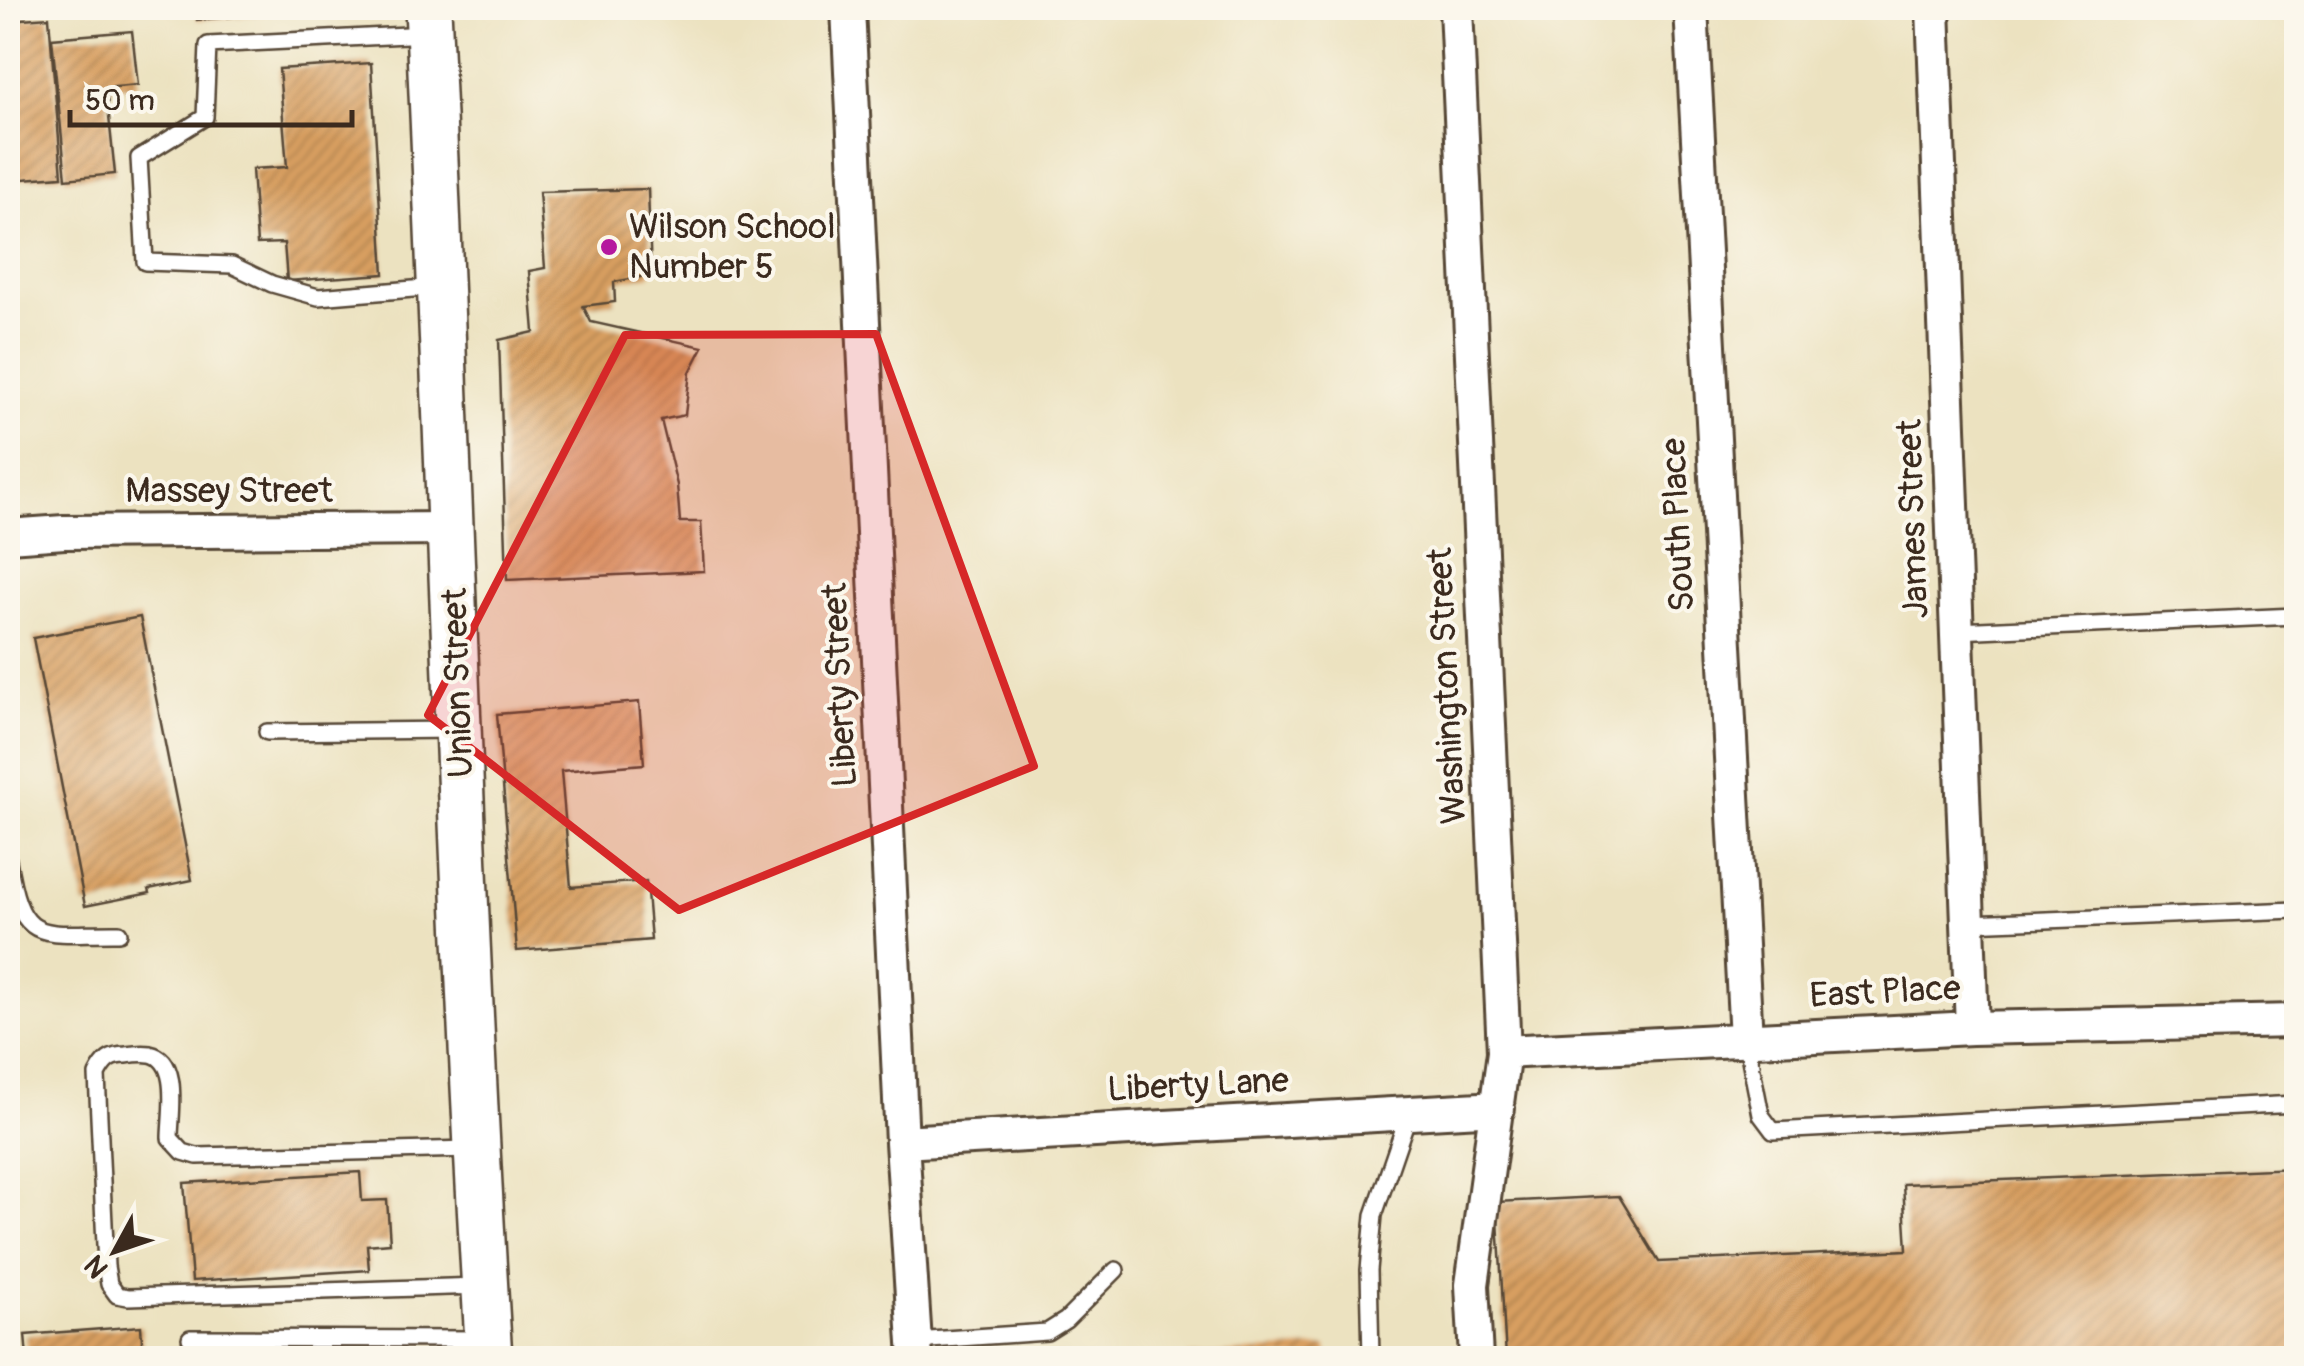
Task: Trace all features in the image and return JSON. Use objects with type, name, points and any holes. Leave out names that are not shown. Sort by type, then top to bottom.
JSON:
[{"type":"street","name":"Liberty Street","points":[[848,8],[902,1142],[916,1350]]},
{"type":"street","name":"Washington Street","points":[[1456,8],[1504,1052],[1472,1285],[1476,1358]]},
{"type":"street","name":"South Place","points":[[1691,8],[1746,1039]]},
{"type":"street","name":"James Street","points":[[1933,8],[1972,1028]]},
{"type":"street","name":"Union Street","points":[[429,21],[475,1149],[488,1349]]},
{"type":"street","name":"Massey Street","points":[[8,536],[64,532],[452,530]]},
{"type":"street","name":"East Place","points":[[1504,1052],[1972,1028],[2283,1021]]},
{"type":"street","name":"Liberty Lane","points":[[902,1142],[1498,1108]]},
{"type":"lane","points":[[429,21],[208,45],[205,117],[139,158],[145,262],[232,264],[272,284],[318,297],[441,287]]},
{"type":"lane","points":[[1957,631],[2296,616]]},
{"type":"lane","points":[[267,732],[460,730]]},
{"type":"lane","points":[[8,860],[14,902],[26,922],[45,932],[119,933]]},
{"type":"lane","points":[[1968,922],[2296,910]]},
{"type":"lane","points":[[1746,1039],[1761,1115],[1773,1131],[2296,1104]]},
{"type":"lane","points":[[475,1149],[197,1156],[183,1152],[170,1138],[170,1072],[164,1062],[152,1054],[113,1055],[103,1063],[97,1076],[106,1266],[109,1284],[117,1295],[128,1298],[484,1286]]},
{"type":"lane","points":[[1371,1358],[1369,1270],[1374,1215],[1408,1113]]},
{"type":"lane","points":[[916,1350],[1047,1332],[1066,1320],[1116,1270]]},
{"type":"lane","points":[[190,1338],[488,1349]]},
{"type":"highlighted area","points":[[876,334],[1034,766],[679,910],[428,715],[625,335]]},
{"type":"building","points":[[196,8],[314,8],[314,10],[197,20]]},
{"type":"building","points":[[49,17],[62,176],[10,180],[8,20]]},
{"type":"building","points":[[132,31],[138,85],[106,88],[115,174],[66,179],[52,38]]},
{"type":"building","points":[[371,63],[384,274],[287,281],[284,243],[257,244],[252,169],[287,167],[279,69]]},
{"type":"building","points":[[648,189],[651,275],[614,282],[615,302],[583,306],[591,322],[703,347],[690,372],[685,415],[661,420],[677,485],[680,522],[701,522],[704,571],[507,580],[499,340],[534,332],[529,271],[545,268],[539,192]]},
{"type":"building","points":[[140,617],[192,880],[85,906],[33,638]]},
{"type":"building","points":[[639,702],[644,764],[561,771],[571,887],[646,881],[651,940],[517,951],[497,714]]},
{"type":"building","points":[[2296,1168],[2296,1358],[1506,1358],[1497,1202],[1619,1196],[1659,1262],[1907,1250],[1903,1184]]},
{"type":"building","points":[[360,1172],[362,1201],[387,1200],[390,1243],[367,1245],[369,1270],[192,1281],[184,1183]]},
{"type":"building","points":[[141,1326],[143,1358],[27,1358],[25,1335]]},
{"type":"building","points":[[1327,1346],[1328,1358],[1186,1358],[1186,1356]]},
{"type":"place","name":"Wilson School Number 5","points":[[609,247]]}]
